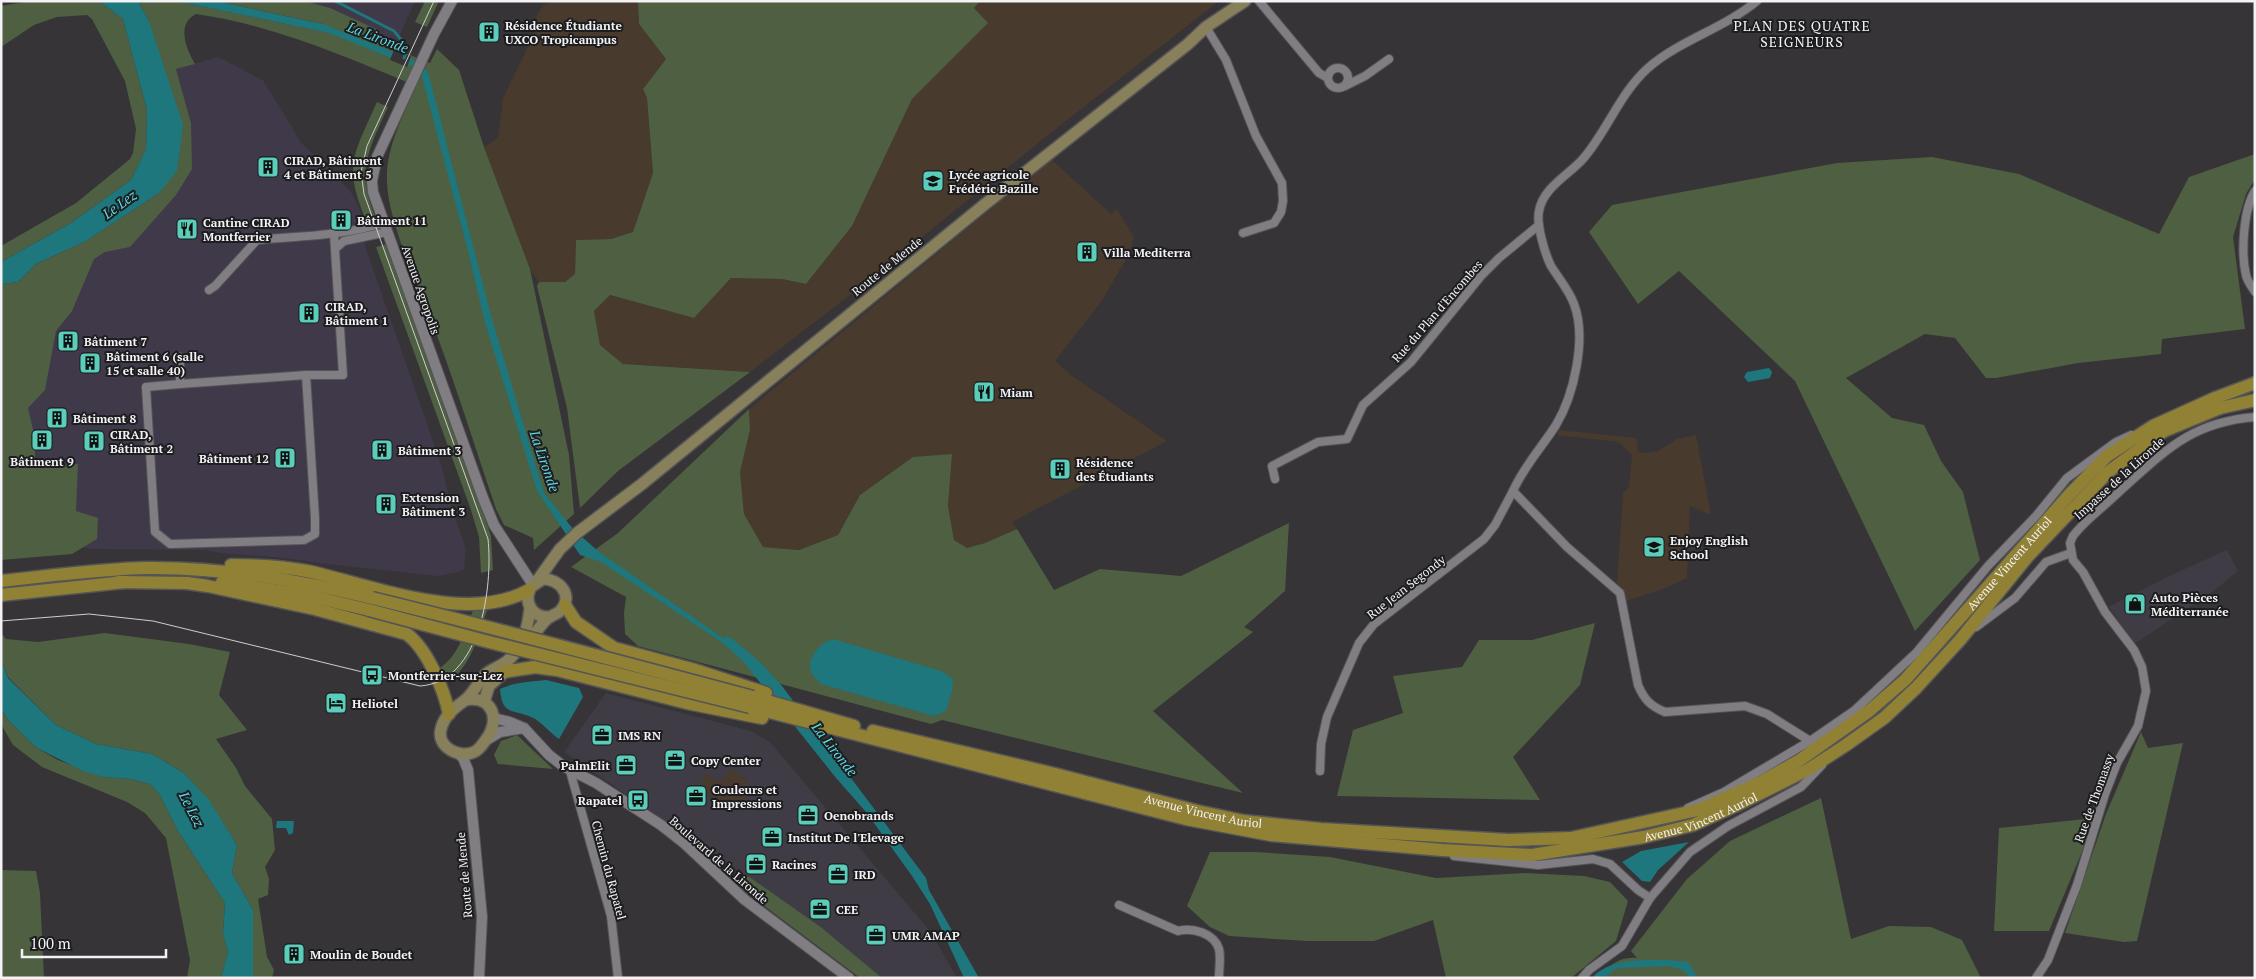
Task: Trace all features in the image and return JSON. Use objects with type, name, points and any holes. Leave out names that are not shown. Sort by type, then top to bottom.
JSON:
[{"type":"main road","name":"Route de Mende","points":[[533,585],[567,542],[984,205],[1188,44],[1206,27],[1245,1]]},
{"type":"main road","name":"Avenue Vincent Auriol","points":[[770,698],[852,725],[1197,812],[1252,822],[1321,830],[1508,840],[1571,838],[1663,819],[1698,810],[1759,783],[1813,752],[1869,711],[1905,680],[2068,495],[2107,456],[2153,426],[2215,398],[2255,383]]},
{"type":"main road","name":"Avenue Vincent Auriol","points":[[752,702],[788,721],[814,724],[1093,796],[1244,831],[1387,846],[1532,854],[1644,837],[1693,825],[1735,806],[1809,769],[1884,718],[1916,688],[1961,639],[2028,556],[2108,472],[2164,431],[2220,408],[2255,400]]},
{"type":"main road","points":[[552,560],[555,580]]},
{"type":"main road","points":[[180,569],[210,565],[279,567],[305,571],[431,601],[455,604],[505,600],[519,596],[543,579],[555,580],[566,594],[561,611],[550,617],[535,632],[515,663],[489,686],[484,702]]},
{"type":"main road","points":[[1,581],[145,568],[255,574],[311,584],[489,642],[752,702],[770,698]]},
{"type":"main road","points":[[1,595],[118,582],[205,580],[371,604]]},
{"type":"main road","points":[[118,582],[187,583],[208,586],[315,609],[407,634],[416,640],[429,664],[445,697],[449,714]]},
{"type":"main road","points":[[465,700],[477,699],[484,702],[492,710],[493,718],[491,731],[485,741],[474,752],[460,754],[448,749],[440,737],[440,731],[449,714],[465,700],[488,673],[512,656],[525,633],[530,608],[528,601],[533,585]]},
{"type":"main road","points":[[564,605],[576,622],[614,648],[692,669],[770,698]]},
{"type":"main road","points":[[530,608],[541,616],[550,617]]},
{"type":"main road","points":[[503,672],[535,667],[548,668],[687,703],[788,721],[826,734],[973,771],[1093,796]]},
{"type":"street","name":"Avenue Agropolis","points":[[452,1],[434,34],[377,157],[374,168],[373,192],[485,504],[494,525],[533,585]]},
{"type":"street","points":[[1259,1],[1319,73],[1328,78],[1332,86],[1338,88],[1366,76],[1389,59]]},
{"type":"street","points":[[1539,225],[1539,209],[1546,194],[1590,148],[1629,87],[1660,59],[1736,18],[1757,1]]},
{"type":"street","points":[[1206,27],[1226,60],[1256,136],[1282,183],[1283,201],[1281,212],[1274,223],[1243,233]]},
{"type":"street","points":[[1328,78],[1333,69],[1343,69],[1349,77],[1344,86]]},
{"type":"street","points":[[2255,191],[2247,214],[2243,260],[2246,278],[2255,292]]},
{"type":"street","name":"Rue du Plan d'Encombes","points":[[1275,479],[1272,466],[1318,442],[1347,439],[1363,405],[1411,362],[1481,276],[1499,258],[1539,225]]},
{"type":"street","name":"Rue Jean Segondy","points":[[1320,770],[1321,744],[1327,717],[1359,643],[1374,624],[1484,539],[1495,525],[1530,460],[1557,424],[1571,389],[1578,350],[1578,322],[1575,306],[1549,261],[1539,225]]},
{"type":"street","points":[[209,290],[215,286],[257,240],[334,234],[385,227]]},
{"type":"street","points":[[336,248],[344,241],[385,227]]},
{"type":"street","points":[[306,375],[315,534],[304,540],[170,544],[155,532],[146,387],[306,375],[343,375],[334,234]]},
{"type":"street","points":[[180,356],[180,384]]},
{"type":"street","name":"Impasse de la Lironde","points":[[2071,553],[2070,543],[2077,531],[2152,461],[2186,435],[2219,422],[2255,417]]},
{"type":"street","name":"Avenue Vincent Auriol","points":[[1663,819],[1724,792],[1810,741],[1854,710],[1916,653],[1988,566],[2036,516],[2067,478],[2116,442],[2153,426]]},
{"type":"street","points":[[1513,491],[1567,547],[1620,593],[1638,685],[1643,697],[1652,707],[1665,712],[1745,706],[1767,714],[1810,741]]},
{"type":"street","name":"Avenue Vincent Auriol","points":[[1961,639],[2015,598],[2046,562],[2071,553]]},
{"type":"street","name":"Rue de Thomassy","points":[[2036,978],[2048,960],[2077,884],[2104,794],[2117,763],[2138,726],[2146,691],[2142,667],[2134,650],[2105,612],[2071,553]]},
{"type":"street","name":"Boulevard de la Lironde","points":[[493,718],[524,728],[549,756],[570,770],[603,787],[661,825],[684,843],[745,900],[849,978]]},
{"type":"street","points":[[485,741],[500,732],[524,728]]},
{"type":"street","points":[[468,770],[474,752]]},
{"type":"street","points":[[1582,978],[1589,970],[1622,946],[1650,898],[1690,852],[1728,826],[1801,787],[1834,753]]},
{"type":"street","points":[[460,754],[464,758],[468,770]]},
{"type":"street","name":"Route de Mende","points":[[468,770],[482,917],[479,978]]},
{"type":"street","name":"Chemin du Rapatel","points":[[570,770],[611,916],[618,978]]},
{"type":"street","name":"Avenue Vincent Auriol","points":[[1387,846],[1472,859],[1538,864],[1593,859],[1610,864],[1638,890],[1650,898]]},
{"type":"street","points":[[1119,905],[1178,930],[1188,928],[1208,935],[1219,948],[1219,978]]},
{"type":"shaded area","points":[[305,1],[415,1],[394,48],[377,42]]},
{"type":"shaded area","points":[[554,1],[638,1],[639,24],[666,59],[643,89],[647,98],[653,173],[633,232],[611,239],[576,240],[575,274],[565,282],[539,282],[530,269],[484,147],[498,138],[503,98],[538,26],[536,17],[544,4]]},
{"type":"shaded area","name":"Lycée agricole Frédéric Bazille","points":[[980,1],[1219,1],[1048,135],[863,285],[750,372],[623,364],[600,345],[594,311],[610,295],[694,318],[731,278],[782,279],[806,284],[852,226],[912,99],[987,24],[973,8]]},
{"type":"shaded area","points":[[218,57],[263,80],[302,144],[336,175],[352,194],[360,210],[366,249],[441,464],[451,505],[466,549],[464,569],[458,572],[438,576],[206,550],[91,549],[51,542],[1,318],[191,123],[176,69]]},
{"type":"shaded area","points":[[1051,159],[1111,214],[1117,209],[1134,237],[1129,254],[1101,302],[1055,361],[1071,375],[1167,441],[1012,522],[1017,529],[985,543],[967,548],[954,540],[948,506],[952,454],[860,495],[838,535],[799,550],[762,547],[744,514],[740,472],[750,430],[749,409]]},
{"type":"shaded area","name":"Enjoy English School","points":[[1559,430],[1637,438],[1638,451],[1644,453],[1658,451],[1677,439],[1696,435],[1711,515],[1690,506],[1687,578],[1663,589],[1626,601],[1617,582],[1623,493],[1629,487],[1632,455],[1619,442],[1557,435]]},
{"type":"shaded area","points":[[2227,550],[2238,571],[2211,593],[2134,644],[2109,607],[2165,578]]},
{"type":"shaded area","points":[[606,693],[751,731],[770,742],[930,931],[957,978],[882,978],[822,928],[564,752]]},
{"type":"shaded area","points":[[731,769],[748,780],[742,790],[748,795],[743,802],[737,798],[730,808],[698,788],[707,773],[720,783]]},
{"type":"green space","points":[[30,1],[99,1],[123,19],[147,110],[146,149],[131,180],[71,223],[1,262],[1,246],[76,203],[130,159],[133,153],[136,129],[125,81],[92,19],[87,15],[57,17],[34,25],[1,47],[1,6]]},
{"type":"green space","points":[[147,1],[176,1],[321,31],[323,24],[216,1],[305,1],[330,8],[376,29],[378,42],[430,63],[437,49],[459,70],[484,147],[530,269],[569,455],[574,514],[534,550],[533,538],[504,525],[496,509],[459,397],[393,218],[387,183],[389,158],[396,133],[416,86],[308,43],[253,26],[196,14],[190,18],[185,30],[186,44],[195,64],[176,69],[191,123],[192,169],[176,195],[130,247],[105,252],[94,259],[72,311],[56,331],[45,390],[28,408],[35,438],[35,466],[78,464],[76,511],[98,518],[97,539],[72,554],[1,560],[1,284],[18,282],[36,264],[86,241],[159,193],[149,21],[139,3]]},
{"type":"green space","points":[[425,1],[439,1],[427,27],[415,22]]},
{"type":"green space","points":[[638,1],[980,1],[974,8],[988,23],[912,99],[852,226],[806,284],[782,279],[731,278],[694,318],[610,295],[594,311],[600,345],[623,364],[750,372],[618,471],[580,508],[567,408],[537,286],[539,282],[565,282],[575,274],[576,240],[611,239],[633,232],[653,173],[647,98],[643,89],[666,59],[639,24]]},
{"type":"green space","points":[[377,102],[388,107],[374,137],[367,163],[367,189],[377,221],[368,225],[355,189],[353,175],[357,150]]},
{"type":"green space","points":[[2255,154],[2255,179],[2246,194],[2233,237],[2245,329],[2162,339],[2161,354],[2078,363],[1996,378],[1986,378],[1955,338],[1925,334],[1846,378],[1892,418],[1924,425],[1941,461],[1963,492],[1980,560],[1915,631],[1795,381],[1679,271],[1638,304],[1589,232],[1612,205],[1837,163],[1932,157],[2019,174],[2159,234],[2189,177]]},
{"type":"green space","points":[[387,244],[491,536],[493,570],[481,573],[479,537],[471,510],[376,247]]},
{"type":"green space","points":[[749,409],[750,430],[740,472],[744,514],[763,547],[799,550],[838,535],[860,495],[913,457],[952,454],[948,506],[954,540],[967,548],[985,543],[1017,529],[1054,590],[1100,569],[1181,576],[1289,523],[1285,591],[1244,627],[1253,632],[1153,711],[1243,793],[942,720],[931,724],[638,646],[625,634],[624,613],[626,597],[571,567],[618,533]]},
{"type":"green space","points":[[474,608],[488,608],[468,660],[455,677],[446,683],[440,668],[457,649]]},
{"type":"green space","points":[[1595,623],[1580,685],[1513,757],[1540,800],[1337,796],[1353,730],[1403,713],[1393,676],[1462,667],[1479,640],[1532,640]]},
{"type":"green space","points":[[1,633],[6,639],[38,642],[105,633],[189,644],[230,652],[219,695],[247,730],[216,739],[236,768],[245,786],[272,819],[275,850],[265,867],[269,879],[268,895],[258,899],[267,957],[274,970],[272,978],[253,978],[253,910],[232,873],[237,845],[208,800],[184,773],[152,754],[96,744],[56,725],[8,677],[1,660]]},
{"type":"green space","points":[[1,709],[9,721],[37,748],[58,760],[103,777],[130,779],[150,784],[160,795],[178,831],[225,903],[223,934],[228,952],[221,978],[187,978],[190,960],[166,838],[145,813],[127,802],[42,767],[13,745],[1,724]]},
{"type":"green space","points":[[2141,732],[2148,748],[2183,743],[2137,941],[2124,942],[2065,933],[2106,814]]},
{"type":"green space","points":[[517,735],[553,769],[498,764],[494,755],[501,741]]},
{"type":"green space","points":[[1821,798],[1851,939],[1889,926],[1931,927],[1962,940],[1981,978],[1597,978],[1620,960],[1637,958],[1631,951],[1687,879],[1730,841]]},
{"type":"green space","points":[[2096,818],[2049,931],[1994,931],[1999,828]]},
{"type":"green space","points":[[1210,852],[1256,852],[1330,857],[1436,878],[1525,873],[1584,876],[1610,882],[1628,901],[1616,941],[1571,978],[1446,978],[1433,920],[1374,941],[1307,941],[1229,936],[1210,927],[1187,906]]},
{"type":"green space","points":[[1,870],[36,871],[40,893],[44,978],[1,978]]},
{"type":"green space","points":[[748,876],[822,928],[882,978],[860,978],[739,887]]},
{"type":"water","name":"Le Lez","points":[[99,1],[147,1],[139,3],[149,21],[183,125],[177,171],[159,193],[86,241],[36,264],[18,282],[1,284],[1,262],[71,223],[131,180],[146,149],[147,110],[123,19]]},
{"type":"water","points":[[176,1],[216,1],[323,24],[416,61],[428,72],[492,319],[544,493],[573,529],[598,551],[723,638],[730,637],[760,662],[782,686],[926,878],[929,890],[979,978],[964,978],[930,904],[912,876],[866,812],[836,778],[743,661],[720,641],[601,562],[580,555],[537,491],[485,323],[422,77],[414,67],[329,33]]},
{"type":"water","points":[[1769,368],[1772,372],[1770,378],[1748,382],[1744,377],[1747,372]]},
{"type":"water","points":[[833,639],[941,671],[953,679],[952,691],[946,711],[934,716],[821,684],[812,674],[811,661],[819,647]]},
{"type":"water","name":"Le Lez","points":[[1,660],[8,678],[56,725],[96,744],[152,754],[184,773],[209,800],[237,845],[232,873],[253,910],[253,978],[221,978],[228,952],[223,934],[225,903],[178,831],[160,795],[150,784],[130,779],[103,777],[83,771],[37,748],[9,721],[1,709]]},
{"type":"water","points":[[546,680],[579,688],[583,697],[559,739],[535,719],[506,708],[501,698],[500,689],[511,685]]},
{"type":"water","points":[[277,821],[294,821],[293,833],[289,835],[286,828],[276,828]]},
{"type":"water","points":[[1689,842],[1658,870],[1650,882],[1642,881],[1622,862],[1641,851]]},
{"type":"water","points":[[1637,960],[1688,962],[1698,978],[1691,978],[1683,970],[1669,966],[1621,968],[1613,970],[1605,978],[1592,978],[1599,971],[1617,964]]},
{"type":"pier","points":[[394,50],[411,56],[407,67],[390,60]]},
{"type":"waterway","name":"La Lironde","points":[[335,1],[394,31],[402,41],[406,52],[404,58]]},
{"type":"tram line","points":[[1,621],[89,614],[153,621],[420,686],[441,680],[457,668],[470,650],[479,629],[485,605],[488,581],[488,539],[364,194],[361,172],[367,146],[434,1]]},
{"type":"place","name":"Résidence Étudiante UXCO Tropicampus","points":[[489,32]]},
{"type":"place","name":"CIRAD, Bâtiment 4 et Bâtiment 5","points":[[268,167]]},
{"type":"place","name":"Lycée agricole Frédéric Bazille","points":[[933,181]]},
{"type":"place","name":"Bâtiment 11","points":[[341,220]]},
{"type":"place","name":"Cantine CIRAD Montferrier","points":[[187,229]]},
{"type":"place","name":"Villa Mediterra","points":[[1087,252]]},
{"type":"place","name":"CIRAD, Bâtiment 1","points":[[309,313]]},
{"type":"place","name":"Bâtiment 7","points":[[68,341]]},
{"type":"place","name":"Bâtiment 6 (salle 15 et salle 40)","points":[[90,363]]},
{"type":"place","name":"Miam","points":[[984,392]]},
{"type":"place","name":"Bâtiment 8","points":[[57,418]]},
{"type":"place","name":"Bâtiment 9","points":[[42,440]]},
{"type":"place","name":"CIRAD, Bâtiment 2","points":[[94,441]]},
{"type":"place","name":"Bâtiment 3","points":[[382,450]]},
{"type":"place","name":"Bâtiment 12","points":[[285,458]]},
{"type":"place","name":"Résidence des Étudiants","points":[[1060,469]]},
{"type":"place","name":"Extension Bâtiment 3","points":[[386,504]]},
{"type":"place","name":"Enjoy English School","points":[[1654,547]]},
{"type":"place","name":"Auto Pièces Méditerranée","points":[[2135,604]]},
{"type":"place","name":"Montferrier-sur-Lez","points":[[372,675]]},
{"type":"place","name":"Heliotel","points":[[336,703]]},
{"type":"place","name":"IMS RN","points":[[602,735]]},
{"type":"place","name":"Copy Center","points":[[675,760]]},
{"type":"place","name":"PalmElit","points":[[626,765]]},
{"type":"place","name":"Couleurs et Impressions","points":[[696,796]]},
{"type":"place","name":"Rapatel","points":[[638,800]]},
{"type":"place","name":"Oenobrands","points":[[808,815]]},
{"type":"place","name":"Institut De l'Elevage","points":[[772,837]]},
{"type":"place","name":"Racines","points":[[756,864]]},
{"type":"place","name":"IRD","points":[[838,874]]},
{"type":"place","name":"CEE","points":[[820,909]]},
{"type":"place","name":"UMR AMAP","points":[[876,935]]},
{"type":"place","name":"Moulin de Boudet","points":[[294,954]]},
{"type":"district","name":"PLAN DES QUATRE SEIGNEURS","points":[[1802,33]]}]
